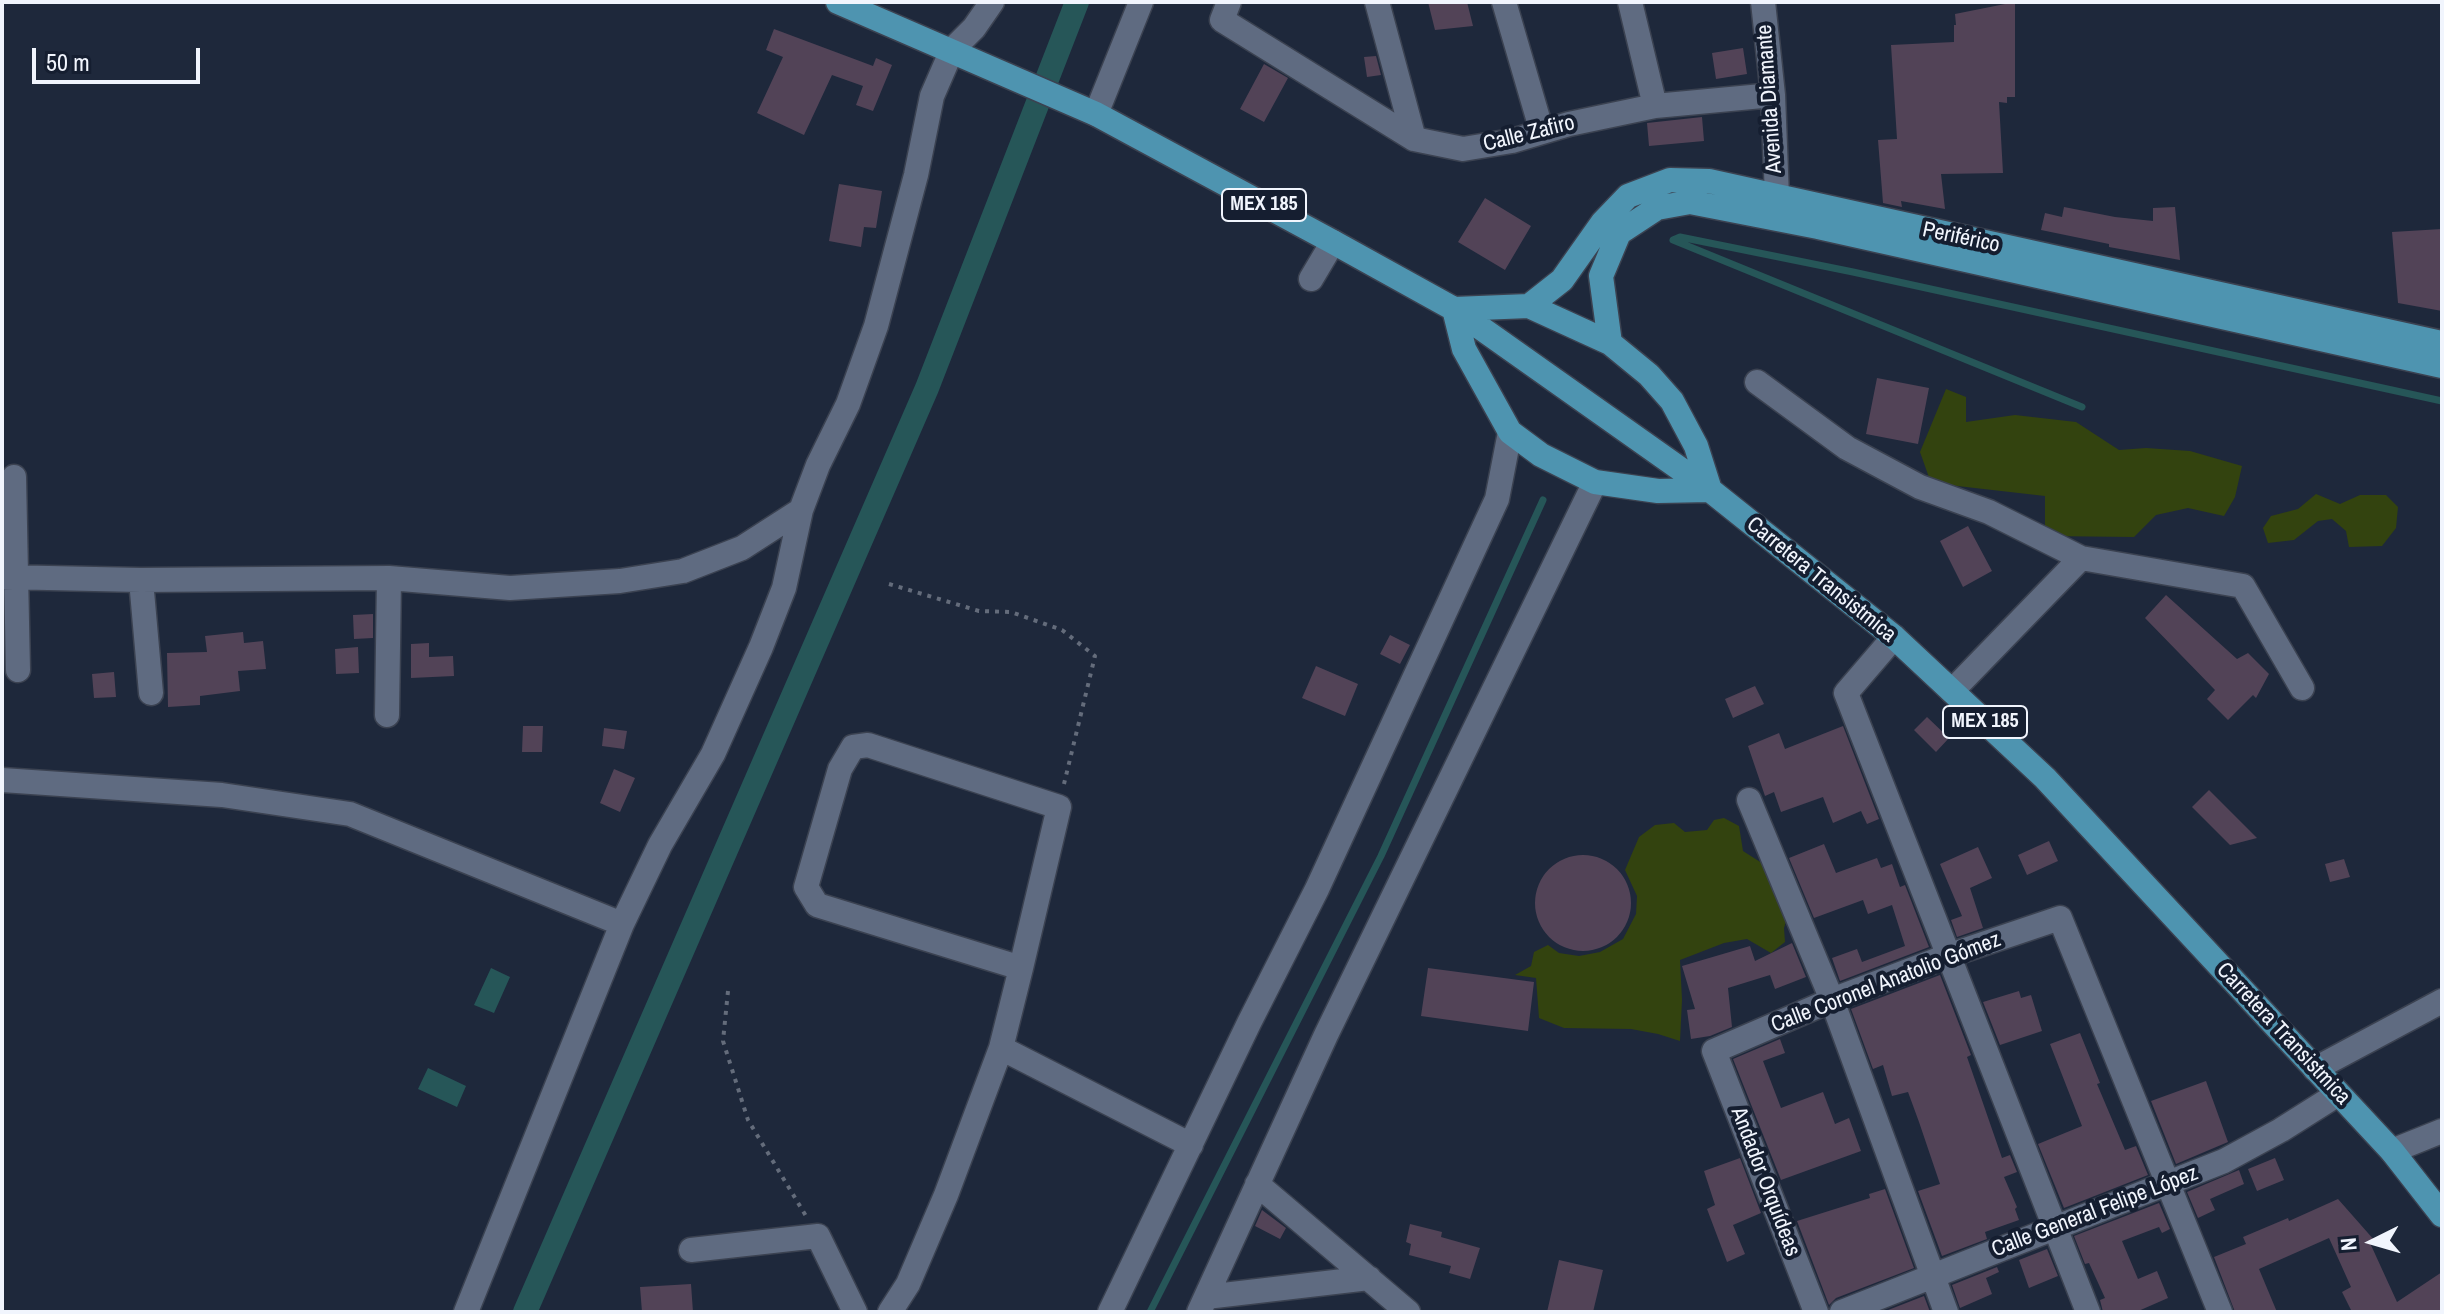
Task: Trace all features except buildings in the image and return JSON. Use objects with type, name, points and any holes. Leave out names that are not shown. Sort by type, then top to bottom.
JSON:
[{"type":"main road","name":"MEX 185","points":[[838,2],[952,50]]},
{"type":"main road","name":"Carretera Transistmica","points":[[952,50],[1096,114],[1454,309],[1710,490],[1894,637],[2045,778],[2392,1151],[2442,1215]]},
{"type":"main road","name":"Periférico","points":[[1610,343],[1601,276],[1619,233],[1670,180],[1709,181],[2442,343]]},
{"type":"main road","name":"Periférico","points":[[1529,306],[1562,280],[1603,222],[1628,196],[1652,197],[1790,222],[2442,366]]},
{"type":"main road","points":[[1529,306],[1610,343],[1649,375],[1672,401],[1696,446],[1710,490],[1658,491],[1595,482],[1541,455],[1510,432],[1464,349],[1454,309],[1529,306]]},
{"type":"street","points":[[466,1312],[622,924],[660,845],[713,754],[761,647],[784,588],[801,510],[818,465],[848,404],[876,326],[916,175],[932,96],[952,50],[974,28],[992,2]]},
{"type":"street","points":[[1096,114],[1141,2]]},
{"type":"street","points":[[1377,2],[1414,139]]},
{"type":"street","points":[[1504,2],[1542,132]]},
{"type":"street","points":[[1630,2],[1655,106]]},
{"type":"street","name":"Avenida Diamante","points":[[1763,2],[1773,95],[1777,197]]},
{"type":"street","name":"Calle Zafiro","points":[[1226,11],[1414,139],[1463,149],[1512,141],[1655,106],[1773,95]]},
{"type":"street","points":[[1311,279],[1333,242]]},
{"type":"street","points":[[1757,382],[1847,448],[1920,487],[1989,512],[2081,558],[2243,586],[2302,688]]},
{"type":"street","points":[[1110,1312],[1317,889],[1497,499],[1510,432]]},
{"type":"street","points":[[14,477],[9,577],[18,670]]},
{"type":"street","points":[[1202,1305],[1354,978],[1595,482]]},
{"type":"street","points":[[9,577],[141,580],[389,578],[510,588],[620,581],[683,571],[742,548],[801,510]]},
{"type":"street","points":[[1952,691],[2081,558]]},
{"type":"street","points":[[387,715],[389,578]]},
{"type":"street","points":[[141,580],[151,693]]},
{"type":"street","points":[[1894,637],[1846,693],[2088,1312]]},
{"type":"street","points":[[890,1312],[908,1284],[946,1195],[1001,1048],[1021,968],[1059,807],[868,745],[853,747],[840,769],[806,887],[817,905],[1021,968]]},
{"type":"street","points":[[2,780],[222,795],[350,814],[622,924]]},
{"type":"street","points":[[1749,800],[1832,1000],[1946,1312]]},
{"type":"street","name":"Calle Coronel Anatolio Gómez","points":[[1714,1051],[1832,1000],[1950,955],[2060,918],[2168,1184]]},
{"type":"street","points":[[2315,1069],[2442,1001]]},
{"type":"street","points":[[1001,1048],[1191,1145]]},
{"type":"street","name":"Andador Orquídeas","points":[[1714,1051],[1816,1312]]},
{"type":"street","name":"Calle General Felipe López","points":[[1842,1312],[2224,1161],[2338,1094]]},
{"type":"street","points":[[2392,1151],[2442,1131]]},
{"type":"street","points":[[1257,1184],[1408,1312]]},
{"type":"street","points":[[2168,1184],[2220,1312]]},
{"type":"street","points":[[691,1250],[818,1236],[855,1312]]},
{"type":"street","points":[[1202,1305],[1369,1278]]},
{"type":"path","points":[[889,584],[979,611],[1011,612],[1024,616],[1062,630],[1095,656],[1059,807]]},
{"type":"path","points":[[728,991],[723,1041],[748,1120],[818,1236]]},
{"type":"green space","points":[[1946,389],[1966,397],[1966,422],[2015,415],[2076,422],[2119,450],[2190,451],[2242,466],[2235,497],[2224,516],[2188,508],[2156,515],[2134,537],[2045,536],[2045,496],[1931,483],[1920,452]]},
{"type":"green space","points":[[2316,494],[2340,504],[2360,495],[2386,495],[2398,507],[2396,528],[2382,546],[2349,547],[2346,531],[2332,519],[2318,521],[2294,540],[2268,543],[2263,528],[2271,516],[2298,509]]},
{"type":"green space","points":[[1724,818],[1739,826],[1743,851],[1765,865],[1788,915],[1784,928],[1785,942],[1771,953],[1747,939],[1724,943],[1680,960],[1680,1041],[1631,1029],[1564,1028],[1539,1018],[1536,978],[1515,975],[1531,966],[1534,952],[1548,945],[1559,953],[1579,956],[1600,952],[1623,939],[1636,914],[1637,896],[1625,870],[1639,837],[1655,825],[1674,823],[1685,832],[1707,830],[1714,820]]},
{"type":"shaded area","points":[[491,968],[510,977],[494,1013],[474,1005]]},
{"type":"shaded area","points":[[428,1068],[466,1086],[457,1107],[418,1089]]},
{"type":"waterway","points":[[525,1312],[927,388],[1077,2]]},
{"type":"waterway","points":[[2082,407],[1673,240],[1680,237],[1853,272],[2442,401]]},
{"type":"waterway","points":[[1150,1312],[1381,856],[1543,500]]}]
